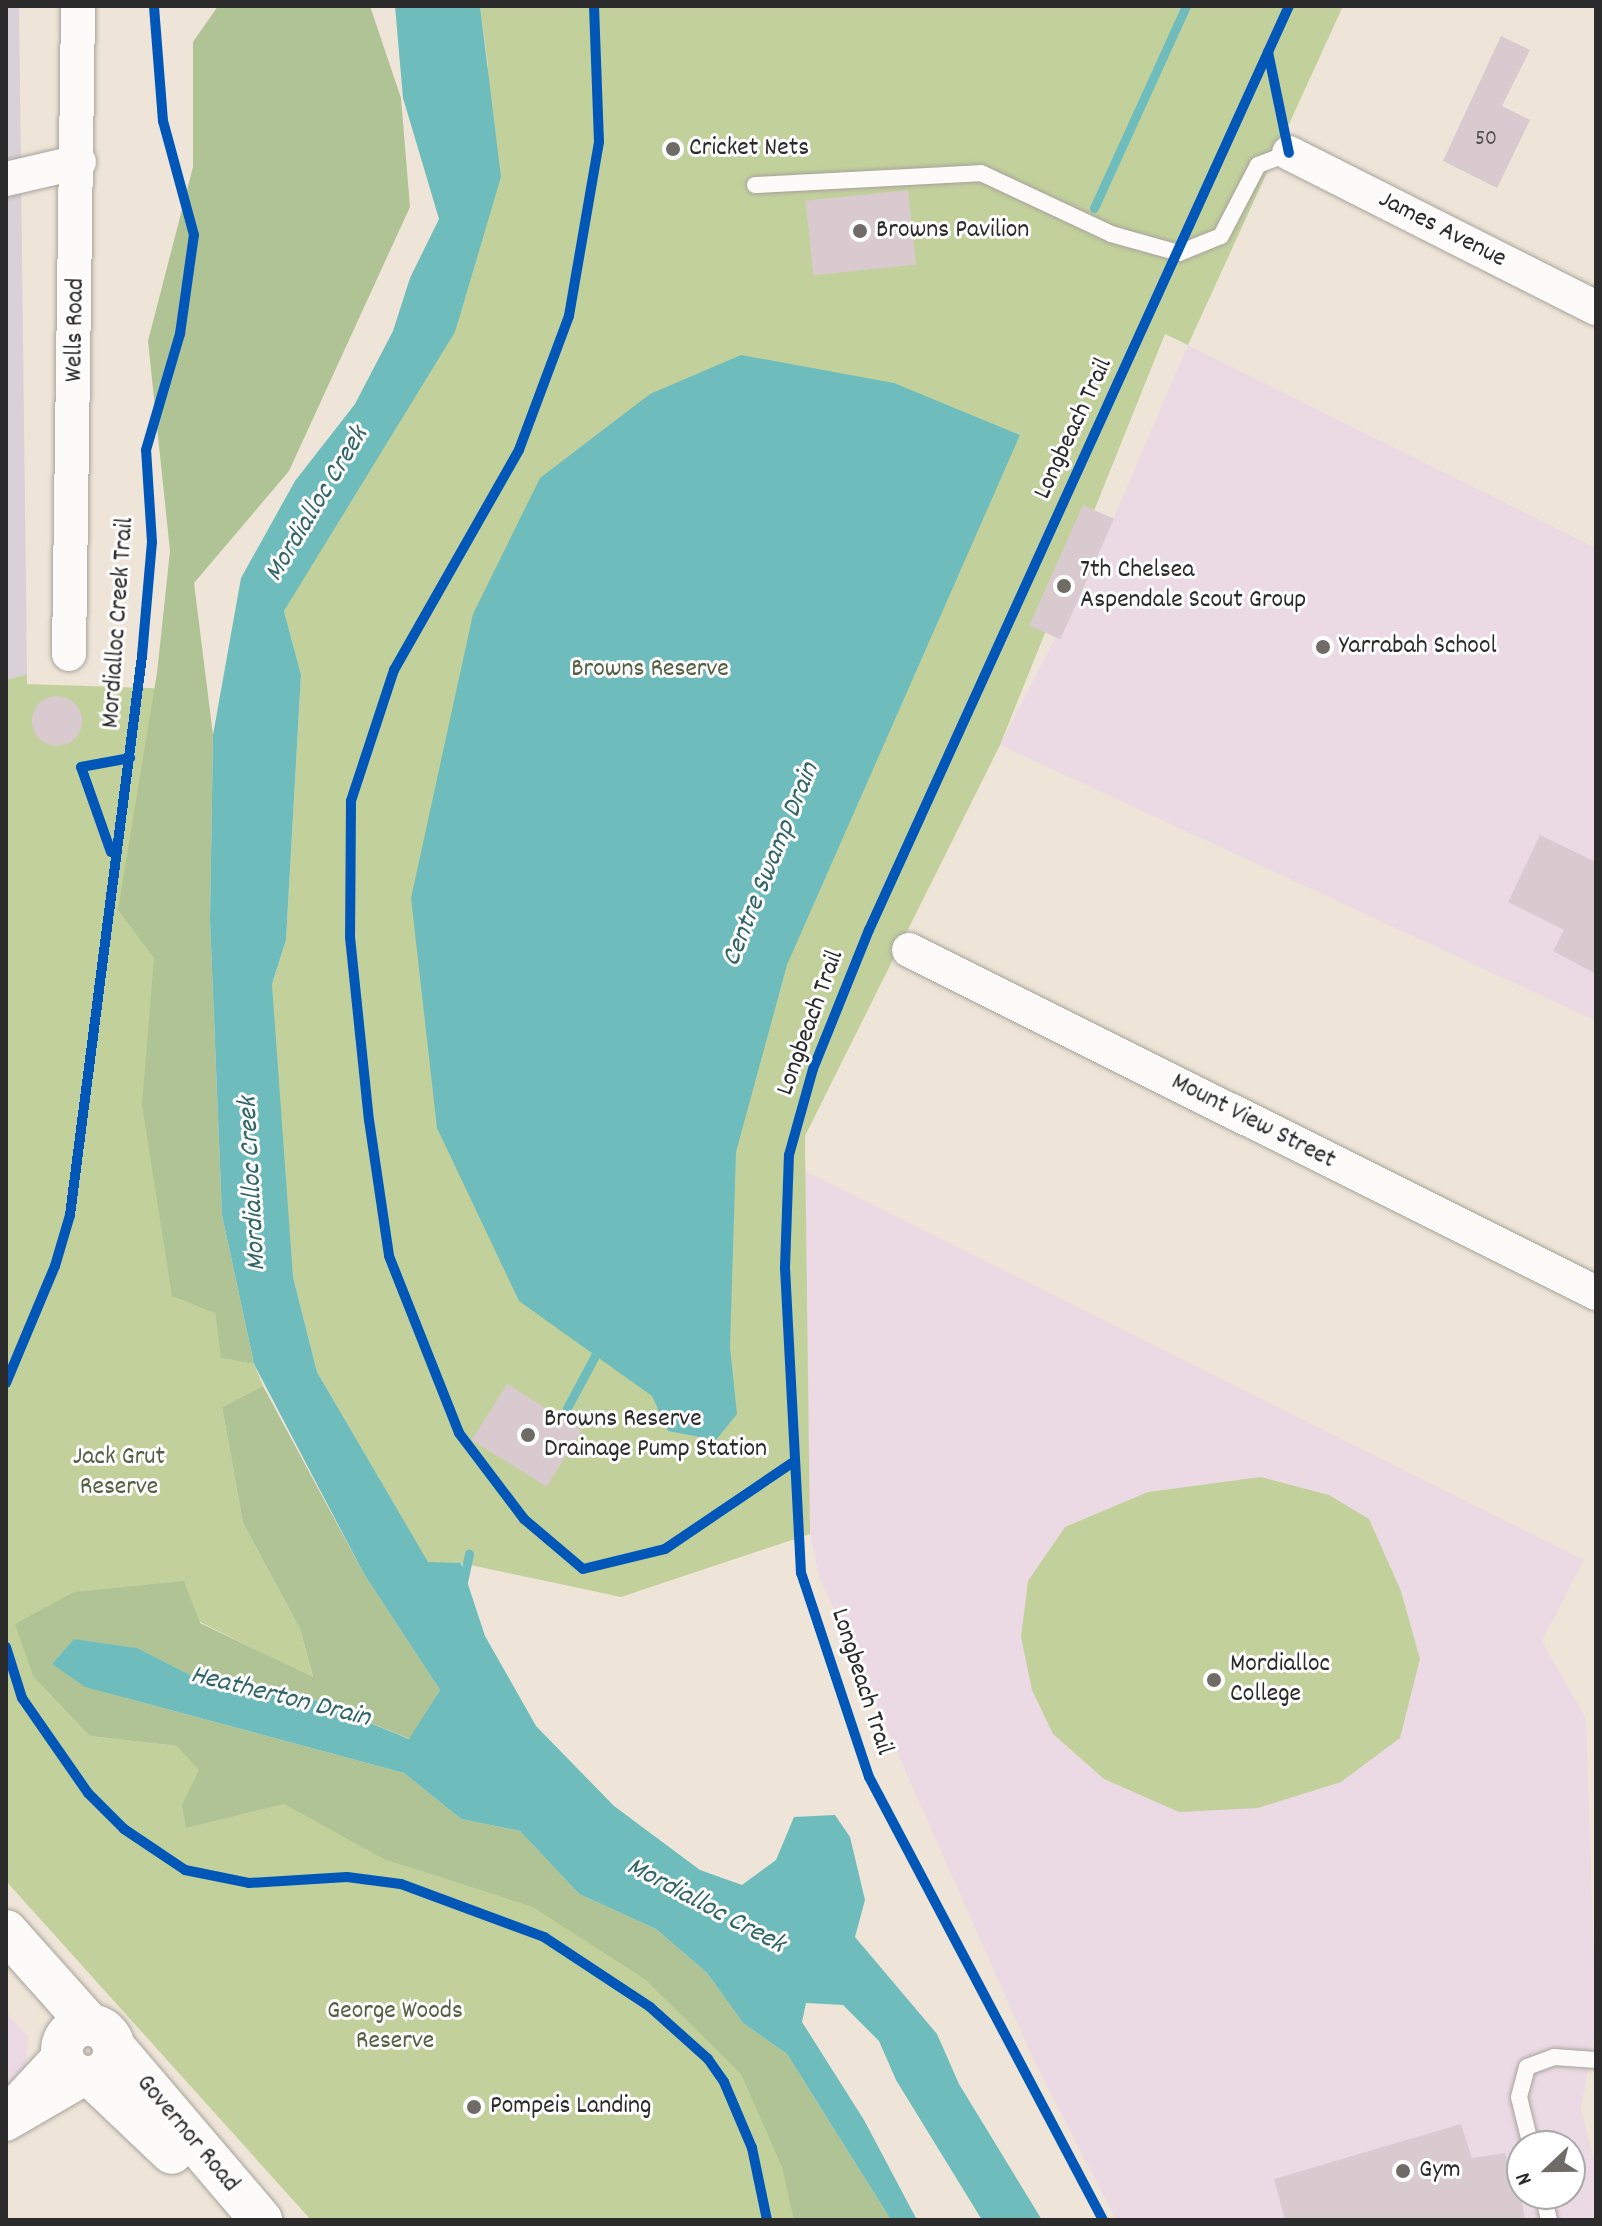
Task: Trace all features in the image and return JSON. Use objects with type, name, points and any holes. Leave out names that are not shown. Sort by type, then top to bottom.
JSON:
[{"type":"street","name":"Wells Road","points":[[69,654],[79,162],[78,6]]},
{"type":"street","name":"James Avenue","points":[[1289,153],[1596,308]]},
{"type":"street","points":[[6,179],[79,162]]},
{"type":"street","name":"Mount View Street","points":[[909,950],[1596,1293]]},
{"type":"street","name":"Governor Road","points":[[6,1931],[85,2054],[261,2220]]},
{"type":"street","name":"Governor Road","points":[[6,1963],[230,2220]]},
{"type":"street","points":[[6,2113],[85,2054]]},
{"type":"street","points":[[6,2124],[85,2054]]},
{"type":"lane","points":[[755,185],[981,173],[1111,234],[1179,253],[1221,236],[1258,165],[1289,153]]},
{"type":"lane","points":[[1527,2130],[1519,2097],[1527,2067],[1554,2057],[1596,2060]]},
{"type":"shaded area","points":[[6,6],[19,6],[27,674],[6,680]]},
{"type":"shaded area","name":"Yarrabah School","points":[[1188,345],[1596,548],[1596,1021],[1000,745],[1101,548]]},
{"type":"shaded area","name":"Mordialloc College","points":[[801,1169],[1584,1560],[1542,1641],[1586,1719],[1596,2024],[1581,2109],[1596,2168],[1596,2220],[1116,2220],[1035,2063],[819,1576],[810,1534]]},
{"type":"shaded area","points":[[6,2012],[28,2036],[26,2074],[6,2087]]},
{"type":"green space","points":[[218,6],[370,6],[401,98],[410,207],[289,471],[194,583],[213,735],[210,920],[222,1215],[254,1364],[221,1358],[215,1313],[172,1296],[142,1105],[154,958],[118,910],[157,673],[170,551],[148,341],[193,167],[193,42]]},
{"type":"green space","name":"Browns Reserve","points":[[480,6],[1343,6],[1188,345],[1165,334],[1000,745],[805,1136],[810,1534],[621,1597],[461,1563],[428,1563],[317,1372],[293,1277],[283,1193],[272,984],[286,940],[301,675],[284,611],[369,465],[488,66]]},
{"type":"green space","points":[[27,674],[27,684],[178,689],[215,1313],[222,1358],[254,1364],[263,1386],[222,1407],[243,1523],[300,1629],[313,1678],[200,1622],[90,1736],[177,1746],[474,1847],[723,2031],[851,2220],[311,2220],[6,1881],[6,680]]},
{"type":"green space","points":[[263,1386],[364,1574],[440,1690],[410,1739],[290,1690],[216,1688],[137,1648],[74,1639],[52,1664],[85,1687],[404,1773],[461,1819],[520,1831],[579,1894],[656,1929],[707,1973],[743,2023],[787,2054],[891,2220],[794,2220],[782,2167],[741,2074],[646,1980],[533,1907],[384,1859],[284,1804],[186,1828],[182,1805],[199,1770],[177,1746],[90,1736],[33,1676],[15,1624],[74,1592],[184,1581],[200,1623],[313,1677],[300,1629],[243,1523],[222,1407]]},
{"type":"green space","points":[[1261,1477],[1329,1495],[1369,1519],[1401,1591],[1420,1659],[1400,1738],[1341,1782],[1258,1808],[1179,1812],[1104,1779],[1053,1734],[1032,1690],[1021,1637],[1028,1581],[1065,1527],[1148,1492]]},
{"type":"water","points":[[395,6],[480,6],[501,177],[455,332],[284,611],[301,675],[286,940],[272,984],[293,1277],[317,1372],[428,1562],[461,1563],[485,1636],[536,1726],[614,1806],[700,1870],[742,1885],[776,1860],[794,1817],[835,1815],[850,1837],[865,1900],[855,1937],[937,2034],[959,2084],[1042,2220],[982,2220],[896,2080],[879,2041],[843,2005],[806,2003],[802,2022],[864,2120],[917,2220],[891,2220],[787,2054],[743,2023],[707,1973],[656,1929],[579,1894],[520,1831],[461,1819],[404,1773],[85,1687],[52,1664],[74,1639],[137,1648],[216,1688],[290,1690],[409,1739],[440,1690],[364,1574],[254,1364],[222,1215],[210,920],[213,735],[241,578],[295,481],[355,404],[393,331],[410,278],[439,219],[403,98]]},
{"type":"water","points":[[741,355],[894,383],[1020,435],[787,965],[736,1152],[730,1347],[737,1414],[716,1440],[668,1431],[652,1396],[519,1301],[437,1128],[411,898],[473,614],[540,478],[650,394]]},
{"type":"building","points":[[1501,36],[1530,50],[1502,106],[1530,120],[1497,188],[1443,161]]},
{"type":"building","name":"Browns Pavilion","points":[[908,190],[916,265],[813,275],[806,201]]},
{"type":"building","name":"7th Chelsea Aspendale Scout Group","points":[[1083,505],[1114,519],[1060,639],[1029,626]]},
{"type":"building","points":[[57,696],[74,704],[82,721],[74,738],[57,746],[40,738],[32,721],[40,704]]},
{"type":"building","points":[[1540,835],[1596,862],[1596,974],[1553,951],[1564,930],[1508,902]]},
{"type":"building","name":"Browns Reserve Drainage Pump Station","points":[[507,1384],[582,1431],[547,1487],[472,1440]]},
{"type":"building","name":"Gym","points":[[1461,2124],[1472,2158],[1505,2153],[1506,2210],[1523,2210],[1525,2220],[1285,2220],[1274,2179]]},
{"type":"waterway","points":[[1094,208],[1186,6]]},
{"type":"waterway","name":"Centre Swamp Drain","points":[[567,1408],[599,1348]]},
{"type":"waterway","points":[[463,1582],[469,1554]]},
{"type":"cycle path","name":"Mordialloc Creek Trail","points":[[6,1383],[55,1266],[70,1215],[142,656],[152,542],[146,450],[180,334],[194,235],[163,121],[154,6]]},
{"type":"cycle path","points":[[594,6],[599,142],[569,316],[519,450],[394,670],[351,801],[350,937],[369,1120],[389,1256],[459,1433],[524,1519],[583,1569],[665,1549],[792,1463]]},
{"type":"cycle path","name":"Longbeach Trail","points":[[1103,2220],[869,1777],[801,1573],[785,1268],[789,1155],[813,1069],[869,930],[1289,6]]},
{"type":"cycle path","points":[[1268,52],[1289,153]]},
{"type":"cycle path","points":[[111,852],[81,767],[130,758]]},
{"type":"cycle path","points":[[6,1647],[22,1698],[88,1793],[124,1829],[185,1870],[249,1883],[347,1877],[401,1884],[544,1937],[650,2007],[708,2059],[724,2082],[752,2148],[767,2220]]},
{"type":"place","name":"Cricket Nets","points":[[673,149]]},
{"type":"place","name":"Browns Pavilion","points":[[860,231]]},
{"type":"place","name":"7th Chelsea Aspendale Scout Group","points":[[1064,586]]},
{"type":"place","name":"Yarrabah School","points":[[1323,647]]},
{"type":"place","name":"Browns Reserve Drainage Pump Station","points":[[528,1435]]},
{"type":"place","name":"Mordialloc College","points":[[1214,1680]]},
{"type":"place","name":"Pompeis Landing","points":[[474,2107]]},
{"type":"place","name":"Gym","points":[[1403,2171]]},
{"type":"water label","name":"Mordialloc Creek","points":[[318,505]]},
{"type":"water label","name":"Mordialloc Creek","points":[[254,1184]]},
{"type":"water label","name":"Heatherton Drain","points":[[280,1698]]},
{"type":"water label","name":"Mordialloc Creek","points":[[705,1907]]},
{"type":"park label","name":"Jack Grut Reserve","points":[[119,1473]]},
{"type":"park label","name":"George Woods Reserve","points":[[395,2027]]}]
